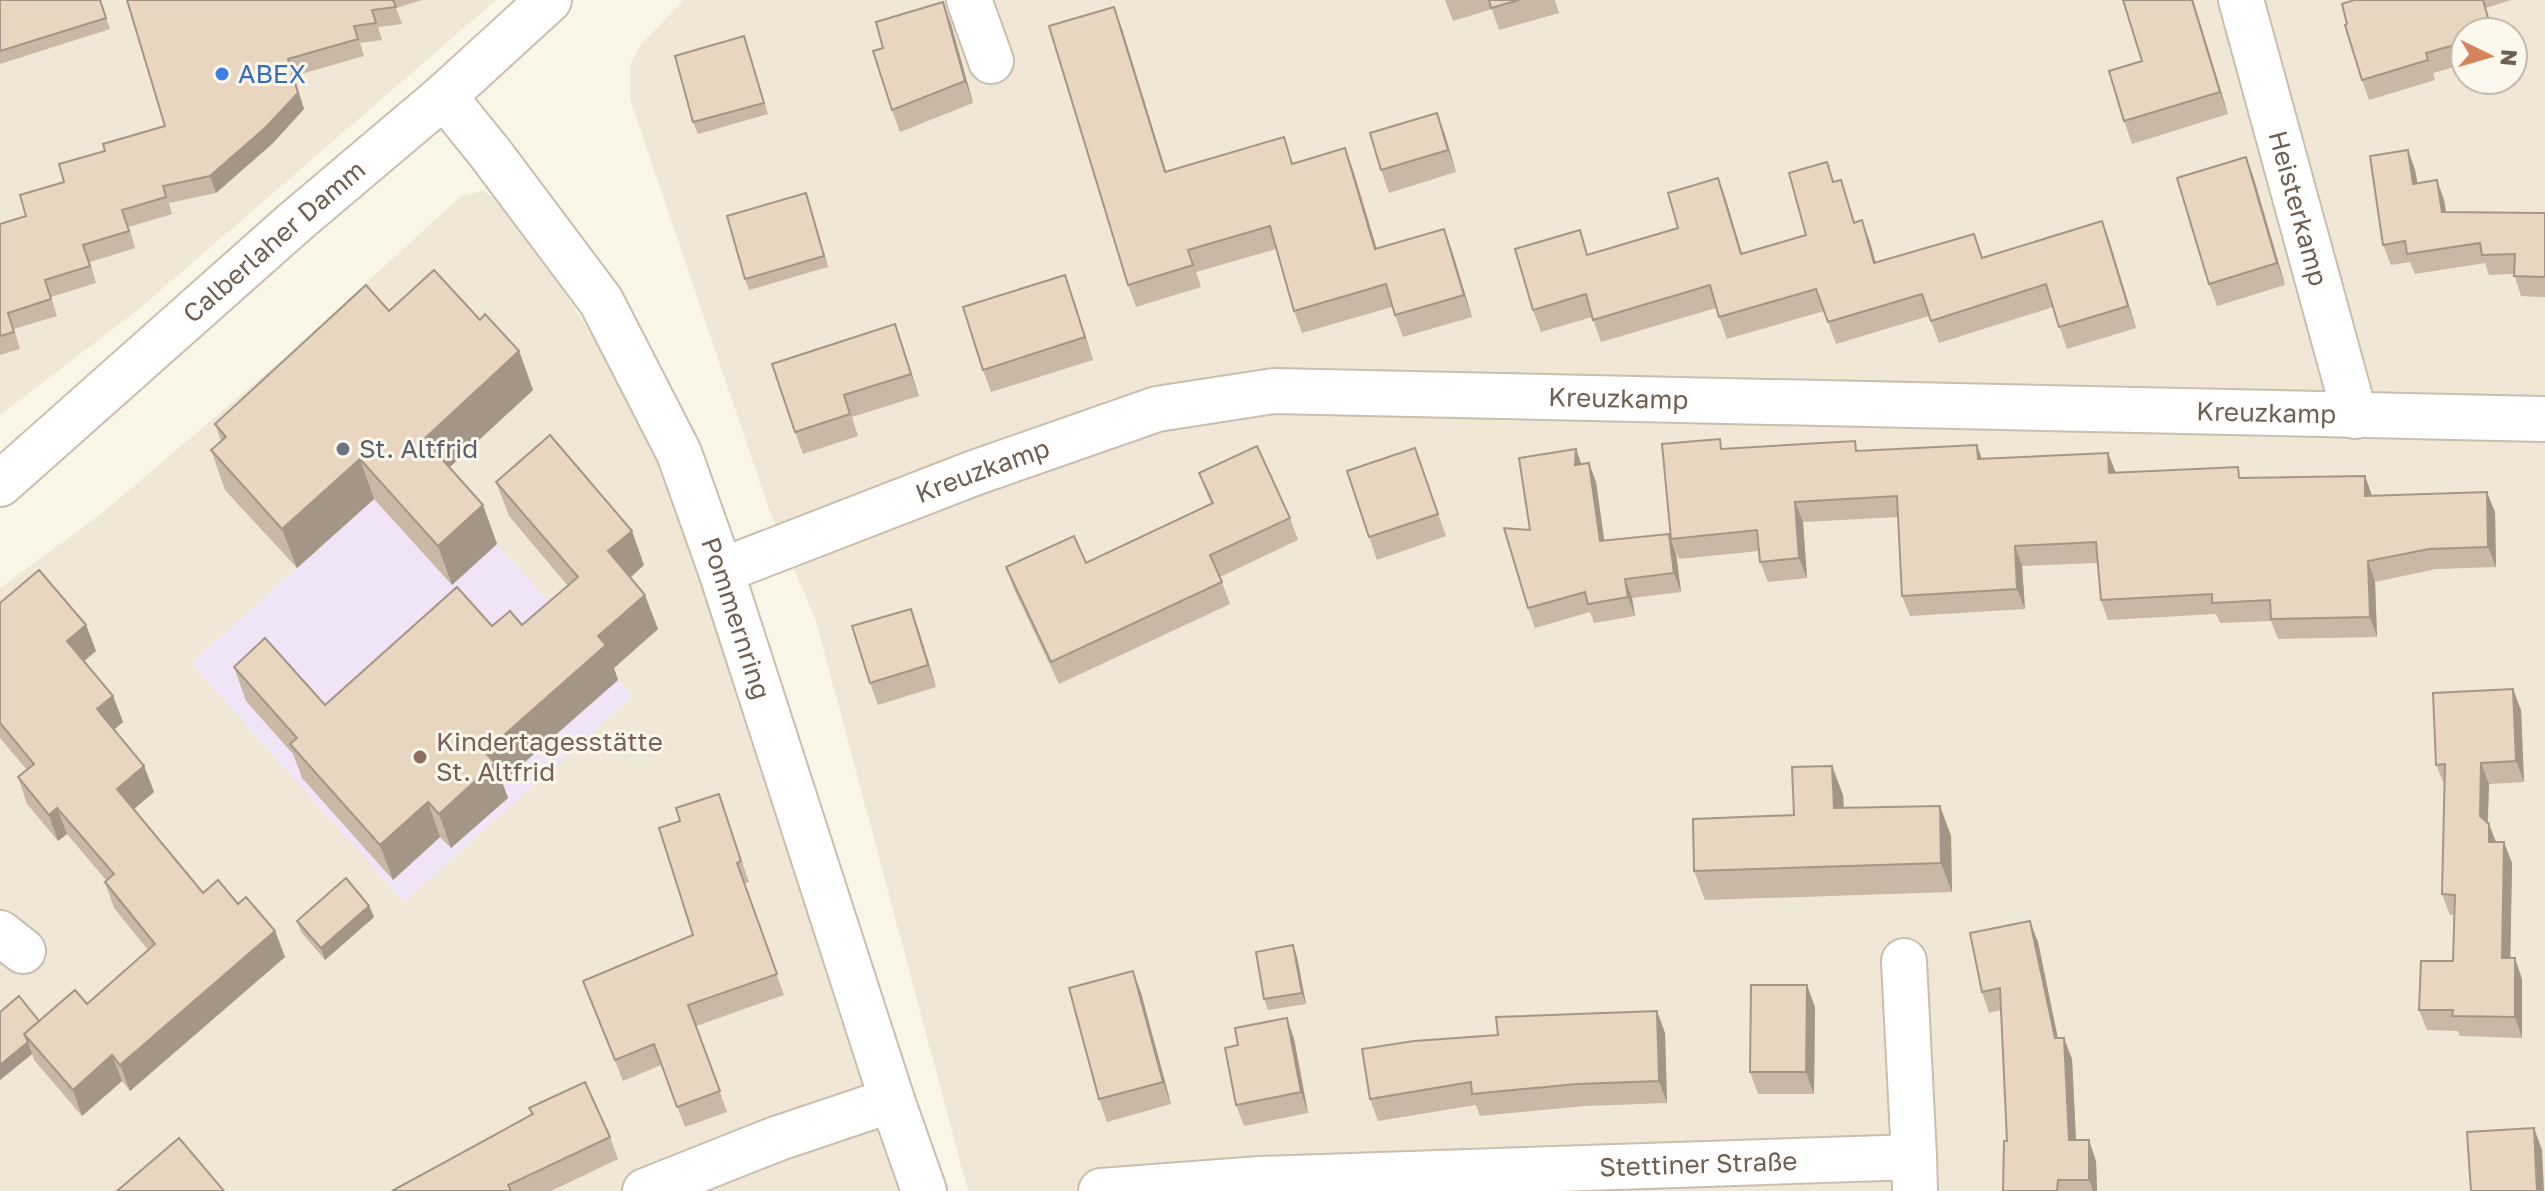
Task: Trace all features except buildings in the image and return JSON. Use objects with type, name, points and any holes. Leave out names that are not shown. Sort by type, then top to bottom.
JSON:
[{"type":"street","name":"Calberlaher Damm","points":[[0,484],[295,222],[444,96],[549,0]]},
{"type":"street","points":[[969,0],[991,61]]},
{"type":"street","name":"Heisterkamp","points":[[2241,0],[2355,416]]},
{"type":"street","name":"Pommernring","points":[[444,96],[601,301],[679,453],[721,571],[743,678],[924,1191]]},
{"type":"street","name":"Kreuzkamp","points":[[721,571],[974,473],[1157,409],[1274,391],[2545,419]]},
{"type":"street","name":"Stettiner Straße","points":[[1101,1191],[1260,1179],[1914,1174],[1904,961]]},
{"type":"street","points":[[645,1191],[776,1139],[892,1100]]},
{"type":"shaded area","points":[[0,0],[496,0],[139,309],[0,415]]},
{"type":"shaded area","points":[[684,0],[2545,0],[2545,1191],[968,1191],[816,621],[769,509],[630,99],[630,65],[642,43]]},
{"type":"shaded area","points":[[483,191],[511,208],[668,456],[916,1191],[0,1191],[0,588],[101,514],[280,362],[461,196]]},
{"type":"shaded area","name":"Kindertagesstätte St. Altfrid","points":[[374,499],[497,544],[633,696],[404,902],[191,663]]},
{"type":"place","name":"ABEX","points":[[222,74]]},
{"type":"place","name":"St. Altfrid","points":[[343,449]]},
{"type":"place","name":"Kindertagesstätte St. Altfrid","points":[[420,757]]}]
